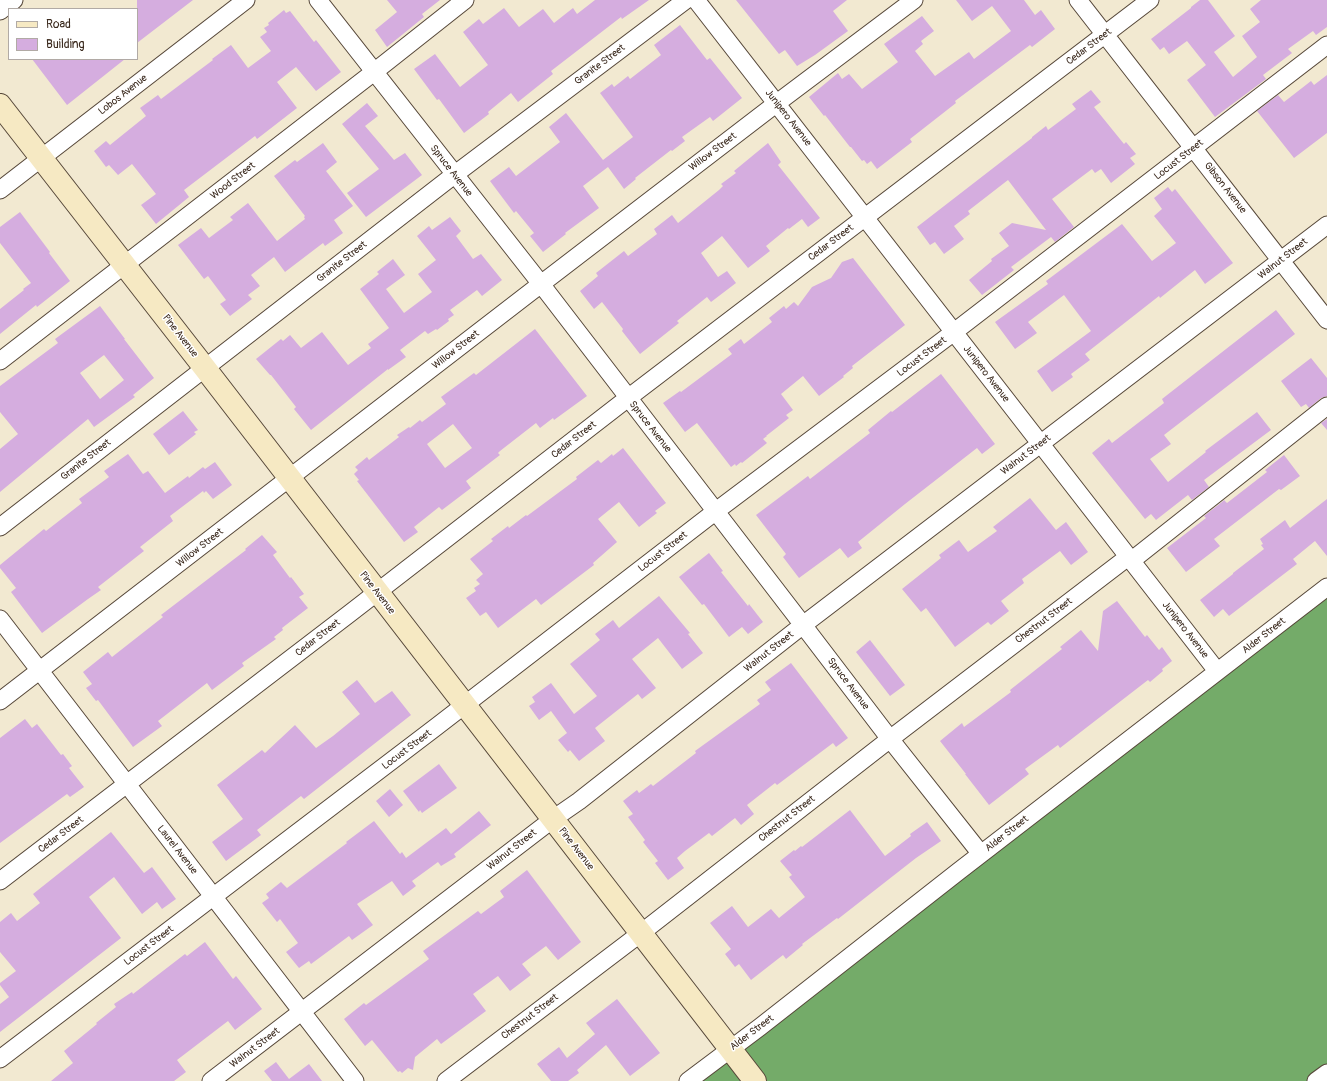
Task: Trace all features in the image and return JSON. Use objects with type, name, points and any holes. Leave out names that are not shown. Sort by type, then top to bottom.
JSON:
[{"type":"main road","name":"Pine Avenue","points":[[0,105],[755,1081]]},
{"type":"street","points":[[0,11],[14,0]]},
{"type":"street","name":"Lobos Avenue","points":[[0,190],[246,0]]},
{"type":"street","name":"Spruce Avenue","points":[[318,0],[541,284],[890,739],[981,854]]},
{"type":"street","name":"Wood Street","points":[[0,362],[466,0]]},
{"type":"street","name":"Granite Street","points":[[0,527],[454,175],[686,0]]},
{"type":"street","name":"Junipero Avenue","points":[[696,0],[1217,671]]},
{"type":"street","name":"Willow Street","points":[[0,701],[541,284],[914,0]]},
{"type":"street","name":"Gibson Avenue","points":[[1078,0],[1327,320]]},
{"type":"street","name":"Cedar Street","points":[[0,881],[377,593],[628,398],[1150,0]]},
{"type":"street","name":"Locust Street","points":[[0,1059],[464,706],[716,511],[954,332],[1327,45]]},
{"type":"street","name":"Walnut Street","points":[[211,1081],[302,1013],[553,819],[579,801],[803,625],[1327,225]]},
{"type":"street","name":"Chestnut Street","points":[[446,1081],[641,933],[890,739],[1129,559],[1327,406]]},
{"type":"street","name":"Alder Street","points":[[688,1081],[1327,587]]},
{"type":"street","name":"Laurel Avenue","points":[[0,619],[355,1081]]},
{"type":"street","points":[[1316,1081],[1327,1073]]},
{"type":"green space","points":[[1327,587],[1327,1073],[1316,1081],[688,1081]]},
{"type":"building","points":[[137,0],[193,0],[138,42]]},
{"type":"building","points":[[387,0],[440,0],[422,14],[424,17],[387,47],[375,30],[397,12]]},
{"type":"building","points":[[595,0],[649,0],[622,19],[621,17],[551,71],[553,74],[518,102],[511,93],[488,112],[489,114],[464,133],[439,99],[437,100],[414,69],[435,54],[460,87],[488,65],[463,32],[479,19],[483,24],[504,8],[519,27],[543,9],[554,23],[573,8],[577,14]]},
{"type":"building","points":[[736,0],[847,0],[833,11],[848,31],[797,66],[785,50],[779,54]]},
{"type":"building","points":[[956,0],[1024,0],[1035,15],[1041,10],[1055,29],[1032,47],[1030,45],[955,101],[956,103],[910,139],[912,142],[877,169],[871,161],[867,164],[864,160],[862,161],[809,97],[838,73],[842,79],[849,74],[862,89],[898,62],[884,44],[922,16],[934,31],[921,41],[923,44],[915,51],[935,76],[969,52],[974,59],[1011,31],[992,6],[972,21]]},
{"type":"building","points":[[1200,0],[1208,0],[1235,36],[1214,52],[1233,77],[1257,57],[1242,36],[1260,22],[1250,9],[1261,0],[1327,0],[1327,27],[1316,35],[1313,31],[1288,49],[1292,53],[1263,75],[1266,79],[1215,117],[1187,80],[1206,65],[1187,41],[1169,54],[1164,47],[1160,50],[1151,39]]},
{"type":"building","points":[[284,10],[286,13],[290,11],[314,42],[316,40],[341,72],[316,91],[296,67],[277,82],[297,108],[257,139],[255,136],[184,190],[189,197],[156,224],[141,205],[156,194],[132,164],[118,175],[109,165],[106,167],[94,151],[106,141],[110,145],[146,116],[140,108],[158,95],[161,99],[231,45],[248,68],[271,51],[260,37],[267,32],[264,28],[269,25],[268,23]]},
{"type":"building","points":[[680,25],[707,60],[710,58],[742,98],[713,121],[710,117],[682,137],[685,141],[635,178],[636,179],[624,189],[608,167],[583,186],[599,208],[565,233],[566,234],[543,252],[530,236],[534,233],[516,211],[514,213],[490,181],[509,167],[516,176],[560,142],[549,127],[566,113],[603,160],[633,137],[600,93],[612,84],[614,87],[628,76],[630,79],[661,55],[654,45]]},
{"type":"building","points":[[33,60],[124,60],[67,105]]},
{"type":"building","points":[[1327,75],[1327,133],[1294,158],[1257,111],[1278,95],[1284,102],[1311,81],[1314,85]]},
{"type":"building","points":[[1091,90],[1101,102],[1094,107],[1124,144],[1126,142],[1136,154],[1130,158],[1135,164],[1111,183],[1101,169],[1095,173],[1092,169],[1052,199],[1074,227],[1055,242],[1051,237],[1011,267],[1014,270],[982,295],[969,280],[992,261],[991,259],[1009,246],[999,233],[1012,223],[1046,230],[1008,180],[968,211],[970,214],[954,226],[964,239],[944,254],[935,242],[930,245],[917,227],[1046,126],[1048,130],[1076,109],[1072,104]]},
{"type":"building","points":[[367,103],[378,116],[365,126],[394,160],[405,153],[422,175],[366,217],[347,193],[379,169],[342,124]]},
{"type":"building","points":[[323,143],[337,162],[326,171],[353,206],[334,220],[343,233],[325,246],[323,243],[285,272],[274,257],[251,275],[260,286],[248,295],[252,299],[230,316],[220,304],[226,300],[208,276],[204,279],[178,245],[201,228],[209,238],[233,220],[230,217],[248,203],[277,241],[305,219],[305,216],[274,176],[295,160],[297,162]]},
{"type":"building","points":[[768,143],[781,162],[778,165],[820,218],[808,227],[802,219],[789,229],[788,228],[766,246],[770,251],[748,268],[722,236],[701,253],[718,277],[727,271],[736,283],[711,302],[707,297],[677,321],[679,323],[640,354],[602,302],[594,309],[580,291],[598,276],[596,273],[624,251],[628,256],[657,234],[654,229],[672,215],[678,223],[719,190],[723,186],[721,184],[736,173],[734,171]]},
{"type":"building","points":[[1168,187],[1172,192],[1175,189],[1233,263],[1205,284],[1195,270],[1085,354],[1090,360],[1071,374],[1073,377],[1052,392],[1037,371],[1091,331],[1064,295],[1028,322],[1037,333],[1015,349],[995,322],[1048,284],[1046,281],[1122,224],[1152,261],[1176,243],[1154,216],[1162,209],[1154,198]]},
{"type":"building","points":[[20,212],[70,281],[37,307],[36,305],[0,334],[0,309],[31,283],[0,243],[0,227]]},
{"type":"building","points":[[450,217],[461,231],[456,236],[473,259],[481,254],[502,280],[482,296],[477,290],[450,310],[454,315],[448,319],[449,321],[437,330],[436,329],[428,334],[425,331],[400,350],[406,357],[388,369],[311,430],[294,409],[296,407],[271,375],[256,359],[281,339],[283,341],[290,335],[301,348],[322,332],[348,365],[371,348],[368,344],[389,328],[360,289],[379,274],[377,272],[393,259],[405,275],[386,289],[404,313],[432,292],[418,274],[436,260],[417,236],[429,226],[432,230]]},
{"type":"building","points":[[853,258],[905,325],[852,366],[853,368],[843,376],[844,377],[819,396],[803,376],[781,394],[793,410],[786,415],[789,418],[763,439],[767,443],[742,463],[741,462],[736,466],[735,464],[731,467],[697,423],[685,432],[663,403],[680,391],[681,392],[732,354],[728,349],[741,339],[744,344],[772,322],[769,318],[784,306],[786,309],[794,302],[798,306],[812,287],[831,278],[842,262]]},
{"type":"building","points":[[100,306],[154,378],[133,395],[135,397],[94,427],[88,419],[0,492],[0,449],[18,434],[0,412],[0,386],[58,343],[55,339]],"holes":[[[104,355],[124,380],[100,399],[80,373]]]},
{"type":"building","points":[[1276,310],[1295,334],[1164,435],[1171,444],[1150,459],[1168,482],[1206,452],[1205,451],[1257,412],[1271,430],[1204,480],[1209,487],[1192,500],[1188,495],[1156,520],[1151,514],[1145,519],[1092,453],[1109,439],[1112,443],[1164,403],[1162,399]]},
{"type":"building","points":[[535,329],[587,396],[554,420],[553,418],[540,428],[536,423],[500,451],[498,453],[500,455],[466,481],[471,488],[442,510],[439,507],[414,527],[418,532],[404,542],[357,481],[359,480],[354,474],[358,470],[355,467],[367,457],[369,460],[399,437],[397,435],[409,427],[410,428],[420,420],[422,422],[446,404],[441,397],[474,373],[476,375]],"holes":[[[453,424],[472,448],[445,468],[427,444]]]},
{"type":"building","points":[[1311,358],[1327,378],[1327,396],[1321,398],[1309,408],[1306,404],[1301,407],[1281,381]]},
{"type":"building","points":[[941,374],[995,444],[982,454],[977,448],[858,542],[862,548],[848,558],[840,548],[799,578],[783,557],[786,554],[756,515],[808,476],[810,479],[870,433],[868,430],[891,411],[892,412]]},
{"type":"building","points":[[183,411],[198,430],[194,432],[196,434],[169,455],[153,434]]},
{"type":"building","points":[[1327,419],[1327,430],[1321,423]]},
{"type":"building","points":[[623,448],[666,503],[655,511],[657,513],[639,527],[619,502],[598,519],[617,542],[593,563],[594,565],[541,605],[536,599],[498,628],[486,612],[480,616],[466,598],[476,591],[474,588],[480,584],[476,580],[483,574],[470,559],[493,541],[491,539],[508,526],[509,528],[526,515],[527,516],[577,479],[576,477],[598,460],[601,463],[612,454],[613,456]]},
{"type":"building","points":[[128,454],[143,474],[148,471],[165,493],[188,476],[189,478],[203,467],[205,469],[215,462],[232,485],[213,499],[206,491],[204,493],[203,491],[170,516],[173,521],[140,547],[144,551],[98,587],[101,590],[42,633],[11,592],[16,588],[0,568],[0,565],[44,529],[46,531],[82,503],[79,499],[109,477],[104,471]]},
{"type":"building","points":[[1284,455],[1300,476],[1281,490],[1279,489],[1214,539],[1220,546],[1186,572],[1167,548],[1206,518],[1204,516],[1224,500],[1227,503],[1267,472],[1265,470]]},
{"type":"building","points":[[1030,498],[1056,530],[1066,522],[1088,552],[1071,565],[1060,551],[1022,579],[1024,583],[1001,601],[1009,611],[991,625],[988,622],[955,647],[926,608],[921,612],[902,589],[941,558],[939,555],[959,540],[968,552],[997,531],[993,527]]},
{"type":"building","points":[[1327,499],[1327,556],[1315,541],[1293,559],[1297,564],[1229,616],[1223,609],[1214,617],[1200,600],[1264,549],[1261,545],[1263,544],[1260,539],[1285,520],[1290,528]]},
{"type":"building","points":[[262,535],[277,552],[273,555],[304,594],[299,597],[308,608],[282,628],[283,630],[274,637],[276,639],[242,663],[244,666],[212,690],[207,683],[158,721],[162,726],[133,747],[98,700],[96,701],[86,688],[92,684],[83,672],[108,652],[112,657],[163,617],[161,615],[246,550],[245,549]]},
{"type":"building","points":[[709,553],[723,571],[721,572],[763,622],[748,634],[742,627],[729,637],[704,604],[702,605],[679,577]]},
{"type":"building","points":[[659,596],[690,633],[688,634],[703,653],[682,669],[658,638],[632,659],[656,688],[642,699],[638,694],[595,728],[605,741],[579,761],[570,750],[568,752],[558,740],[567,733],[551,711],[539,720],[529,706],[535,702],[532,697],[551,683],[574,714],[597,696],[570,664],[600,640],[595,634],[613,620],[619,628]]},
{"type":"building","points":[[1117,601],[1145,637],[1147,635],[1159,650],[1162,647],[1172,661],[1150,682],[1148,680],[1060,748],[1058,745],[1025,769],[1029,774],[989,805],[940,741],[962,723],[964,727],[1011,692],[1010,690],[1062,649],[1060,647],[1081,630],[1098,651],[1103,611]]},
{"type":"building","points":[[870,640],[905,685],[890,696],[856,652]]},
{"type":"building","points":[[791,663],[848,738],[836,747],[833,743],[777,785],[775,783],[747,805],[754,814],[741,825],[735,818],[712,836],[709,833],[685,851],[677,858],[684,868],[668,880],[655,863],[658,861],[643,842],[645,840],[628,817],[633,814],[623,801],[637,790],[639,793],[651,784],[653,786],[696,753],[695,751],[760,704],[757,700],[771,690],[765,682]]},
{"type":"building","points":[[357,680],[375,703],[392,691],[411,715],[304,799],[301,796],[257,830],[261,835],[226,861],[212,842],[243,819],[217,785],[262,750],[265,753],[295,725],[316,748],[333,736],[360,714],[342,692]]},
{"type":"building","points":[[25,719],[32,728],[37,724],[61,755],[63,754],[72,766],[69,768],[84,787],[70,797],[67,794],[0,843],[0,738]]},
{"type":"building","points":[[439,764],[457,788],[422,813],[420,810],[419,812],[403,791]]},
{"type":"building","points":[[390,789],[403,805],[389,817],[376,801]]},
{"type":"building","points":[[850,810],[885,856],[911,836],[910,834],[927,822],[941,841],[916,858],[838,919],[837,918],[802,944],[803,945],[786,959],[783,955],[751,980],[739,964],[735,967],[725,954],[731,949],[710,923],[732,906],[748,927],[771,909],[779,918],[805,897],[789,877],[792,875],[780,861],[794,850],[795,851],[801,846],[802,847]]},
{"type":"building","points":[[479,811],[491,825],[454,854],[456,857],[441,866],[438,862],[412,881],[416,886],[403,896],[392,881],[357,904],[373,925],[352,940],[349,936],[311,964],[309,961],[299,968],[286,952],[298,943],[280,919],[277,922],[262,903],[269,898],[266,894],[281,882],[287,888],[374,821],[400,854],[402,852],[406,858],[446,828],[451,834]]},
{"type":"building","points":[[111,832],[144,873],[152,867],[176,899],[162,909],[157,902],[142,914],[114,877],[89,897],[121,938],[0,1032],[0,1004],[9,997],[0,983],[16,971],[0,952],[0,922],[11,913],[17,921],[40,903],[33,894]]},
{"type":"building","points":[[527,870],[581,942],[558,960],[546,946],[522,964],[531,975],[510,991],[498,976],[473,994],[486,1011],[441,1044],[437,1039],[415,1057],[413,1070],[408,1068],[402,1073],[400,1071],[398,1072],[372,1040],[365,1046],[344,1019],[364,1003],[366,1005],[429,959],[423,951],[478,911],[481,914],[504,897],[500,891]]},
{"type":"building","points":[[205,942],[233,979],[236,976],[262,1009],[235,1030],[228,1021],[177,1060],[186,1072],[174,1081],[51,1081],[73,1063],[64,1051],[116,1007],[114,1004],[132,992],[133,994],[185,954],[187,956]]},
{"type":"building","points":[[617,999],[660,1053],[630,1076],[606,1045],[577,1070],[579,1073],[568,1081],[551,1081],[537,1064],[559,1047],[567,1058],[595,1034],[586,1023]]},
{"type":"building","points":[[276,1062],[289,1079],[309,1064],[322,1081],[272,1081],[264,1071]]}]
